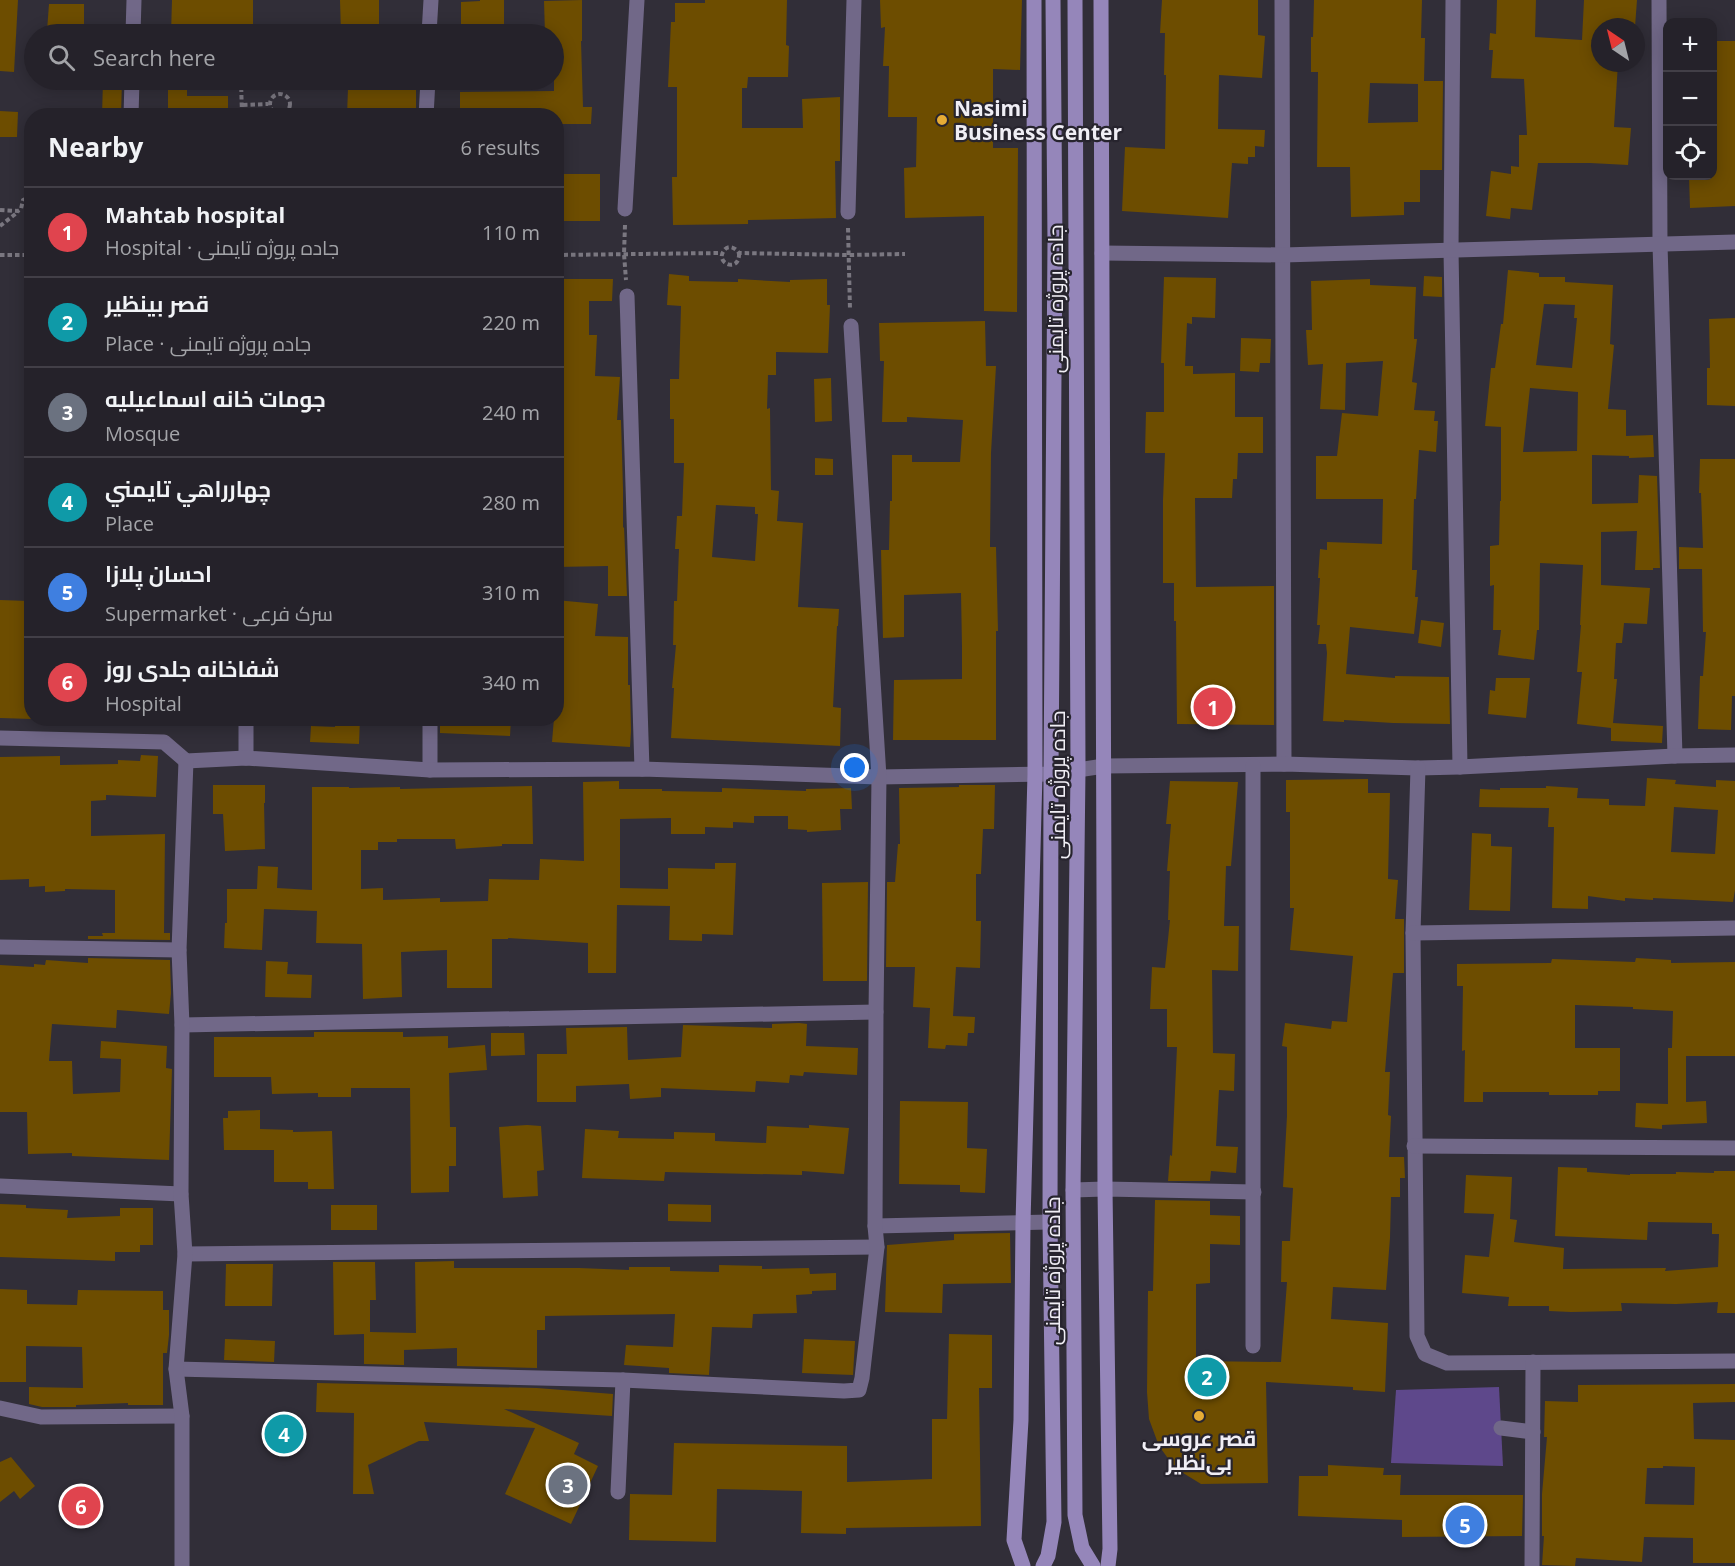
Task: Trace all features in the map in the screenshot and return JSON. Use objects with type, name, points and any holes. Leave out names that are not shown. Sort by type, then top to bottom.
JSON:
[{"type":"street","points":[[134,24],[135,0]]},
{"type":"street","points":[[430,24],[431,0]]},
{"type":"street","points":[[625,209],[637,0]]},
{"type":"street","points":[[848,212],[854,0]]},
{"type":"street","name":"جاده پروژه تایمنی","points":[[1034,0],[1054,1522],[1048,1556],[1043,1566]]},
{"type":"street","name":"جاده پروژه تایمنی","points":[[1023,1566],[1014,1540],[1021,1420],[1023,1222],[1043,774],[1055,242],[1053,0]]},
{"type":"street","name":"جاده پروژه تایمنی","points":[[1075,0],[1078,770],[1073,1190],[1075,1515],[1082,1548],[1093,1566]]},
{"type":"street","points":[[1101,0],[1105,1189],[1110,1549],[1108,1566]]},
{"type":"street","points":[[1282,0],[1284,764]]},
{"type":"street","points":[[1453,0],[1451,250],[1460,767]]},
{"type":"street","points":[[1659,0],[1660,244],[1675,756]]},
{"type":"street","points":[[131,108],[132,90]]},
{"type":"street","points":[[426,108],[427,90]]},
{"type":"street","points":[[1102,253],[1282,255],[1735,243]]},
{"type":"street","points":[[627,296],[642,770]]},
{"type":"street","points":[[176,1369],[623,1380],[859,1390],[877,1246],[875,1226],[879,777],[851,326]]},
{"type":"street","points":[[246,726],[246,758]]},
{"type":"street","points":[[430,726],[430,770]]},
{"type":"street","points":[[0,738],[164,741],[186,761],[246,758],[430,770],[642,770],[879,777],[1043,774],[1104,766],[1284,764],[1418,768],[1735,755]]},
{"type":"street","points":[[182,1566],[182,1416],[176,1369],[185,1254],[181,1194],[182,1025],[179,950],[186,761]]},
{"type":"street","points":[[1253,766],[1253,1346]]},
{"type":"street","points":[[1418,768],[1413,933],[1416,1336],[1425,1354],[1447,1363],[1735,1361]]},
{"type":"street","points":[[1413,933],[1735,928]]},
{"type":"street","points":[[0,947],[179,950]]},
{"type":"street","points":[[182,1025],[876,1012]]},
{"type":"street","points":[[1414,1146],[1735,1148]]},
{"type":"street","points":[[0,1186],[181,1194]]},
{"type":"street","points":[[1073,1190],[1254,1192]]},
{"type":"street","points":[[875,1226],[1050,1222]]},
{"type":"street","points":[[185,1254],[877,1246]]},
{"type":"street","points":[[1532,1566],[1533,1362]]},
{"type":"street","points":[[618,1492],[623,1380]]},
{"type":"street","points":[[0,1408],[41,1417],[182,1416]]},
{"type":"street","points":[[1501,1428],[1533,1432]]},
{"type":"path","points":[[242,90],[243,108]]},
{"type":"path","points":[[268,104],[274,96],[280,93],[290,100],[289,108]]},
{"type":"path","points":[[243,105],[268,104]]},
{"type":"path","points":[[268,104],[270,108]]},
{"type":"path","points":[[0,226],[21,209],[24,200]]},
{"type":"path","points":[[625,209],[624,254],[627,296]]},
{"type":"path","points":[[0,210],[18,212]]},
{"type":"path","points":[[848,212],[851,326]]},
{"type":"path","points":[[730,247],[736,248],[739,253],[740,258],[731,265],[725,264],[722,259],[725,249],[730,247]]},
{"type":"path","points":[[739,253],[905,254]]},
{"type":"path","points":[[564,255],[722,254]]},
{"type":"path","points":[[0,255],[24,255]]},
{"type":"shaded area","points":[[1499,1387],[1503,1466],[1391,1463],[1396,1390]]},
{"type":"building","points":[[0,0],[18,0],[14,72],[0,71]]},
{"type":"building","points":[[172,0],[253,0],[253,24],[171,24]]},
{"type":"building","points":[[340,0],[379,0],[379,24],[341,24]]},
{"type":"building","points":[[504,0],[504,24],[461,24],[461,2]]},
{"type":"building","points":[[582,0],[583,107],[592,107],[591,124],[564,124],[564,108],[460,108],[460,92],[564,90],[564,24],[545,24],[544,1]]},
{"type":"building","points":[[705,0],[787,0],[788,77],[748,77],[747,88],[742,88],[742,128],[803,128],[802,99],[840,97],[840,161],[835,161],[836,218],[748,220],[748,224],[673,225],[672,177],[677,177],[677,87],[668,87],[671,22],[675,22],[675,3],[705,3]]},
{"type":"building","points":[[880,0],[1022,0],[1020,70],[993,69],[993,148],[1018,148],[1017,312],[984,311],[984,216],[905,218],[904,168],[916,167],[917,117],[888,117],[889,66],[883,66],[885,27],[881,28]]},
{"type":"building","points":[[1162,0],[1258,0],[1258,35],[1265,36],[1262,78],[1219,75],[1218,129],[1265,130],[1264,147],[1255,146],[1255,157],[1248,157],[1248,164],[1232,163],[1228,218],[1122,211],[1125,147],[1165,149],[1165,33],[1160,33]]},
{"type":"building","points":[[1314,0],[1422,0],[1421,38],[1425,38],[1424,81],[1443,81],[1442,170],[1420,170],[1420,202],[1404,202],[1404,215],[1351,217],[1350,167],[1317,167],[1318,72],[1311,72],[1311,37],[1313,37]],"holes":[[[1370,83],[1418,84],[1418,122],[1368,123]]]},
{"type":"building","points":[[1497,0],[1536,0],[1535,37],[1582,40],[1584,0],[1637,0],[1636,18],[1591,18],[1591,72],[1617,72],[1614,127],[1631,128],[1628,165],[1538,163],[1532,210],[1511,208],[1510,219],[1486,216],[1491,171],[1511,174],[1511,166],[1519,167],[1519,135],[1527,135],[1524,79],[1491,78],[1493,50],[1489,50],[1490,33],[1496,34]]},
{"type":"building","points":[[49,4],[84,4],[84,24],[48,24]]},
{"type":"building","points":[[1717,41],[1735,41],[1735,206],[1690,208],[1689,180],[1717,180]]},
{"type":"building","points":[[103,90],[122,90],[121,108],[102,108]]},
{"type":"building","points":[[168,90],[187,90],[187,96],[228,96],[228,108],[168,108]]},
{"type":"building","points":[[348,90],[416,90],[416,108],[347,108]]},
{"type":"building","points":[[0,111],[18,112],[17,137],[0,137]]},
{"type":"building","points":[[564,174],[600,174],[600,221],[564,221]]},
{"type":"building","points":[[1508,270],[1539,273],[1539,277],[1565,277],[1565,282],[1613,285],[1610,344],[1614,345],[1608,409],[1626,410],[1626,436],[1653,435],[1654,457],[1629,458],[1629,456],[1592,455],[1592,504],[1638,503],[1639,475],[1657,476],[1660,568],[1635,570],[1637,531],[1601,532],[1601,585],[1650,588],[1647,624],[1624,623],[1622,643],[1616,643],[1614,679],[1617,679],[1613,723],[1663,726],[1662,743],[1611,741],[1611,728],[1577,724],[1582,672],[1577,672],[1583,565],[1540,563],[1539,630],[1537,630],[1534,660],[1498,655],[1501,630],[1493,630],[1494,585],[1490,586],[1490,546],[1499,545],[1501,427],[1485,426],[1491,368],[1495,368],[1501,324],[1503,324]],"holes":[[[1544,304],[1575,305],[1574,318],[1577,318],[1572,368],[1536,365]],[[1530,388],[1578,392],[1577,451],[1523,452]]]},
{"type":"building","points":[[669,274],[689,276],[689,281],[738,282],[738,279],[790,282],[790,280],[827,279],[827,305],[830,305],[828,353],[776,352],[776,375],[768,375],[767,409],[770,408],[771,490],[779,491],[777,521],[803,523],[798,607],[839,609],[833,707],[841,708],[840,746],[671,738],[676,645],[673,645],[674,601],[677,601],[679,549],[675,549],[677,516],[682,516],[684,463],[674,463],[674,419],[670,419],[670,379],[679,379],[681,306],[667,305]],"holes":[[[716,505],[755,507],[755,514],[758,514],[755,561],[712,557]]]},
{"type":"building","points":[[1424,276],[1442,277],[1442,297],[1423,296]]},
{"type":"building","points":[[1164,277],[1216,278],[1215,318],[1192,317],[1192,324],[1187,323],[1185,366],[1193,366],[1193,374],[1235,373],[1235,417],[1263,417],[1263,453],[1238,453],[1237,479],[1233,479],[1232,498],[1195,498],[1196,587],[1274,586],[1274,725],[1177,724],[1174,583],[1163,583],[1165,453],[1145,453],[1146,412],[1164,412],[1164,363],[1161,363]]},
{"type":"building","points":[[564,279],[613,279],[612,301],[589,301],[589,335],[597,335],[595,376],[620,377],[617,420],[621,420],[627,596],[608,596],[608,566],[564,567]]},
{"type":"building","points":[[1370,279],[1370,285],[1416,287],[1414,339],[1417,339],[1412,382],[1417,383],[1414,410],[1435,411],[1434,421],[1438,421],[1436,452],[1419,450],[1416,499],[1414,499],[1412,570],[1417,570],[1415,597],[1418,597],[1414,634],[1350,627],[1346,674],[1395,678],[1395,676],[1449,677],[1450,724],[1323,721],[1327,653],[1326,644],[1318,644],[1320,549],[1327,550],[1327,542],[1382,544],[1383,499],[1316,499],[1316,456],[1337,456],[1342,413],[1378,416],[1383,361],[1346,363],[1345,410],[1320,409],[1323,364],[1308,365],[1306,330],[1312,330],[1311,281]]},
{"type":"building","points":[[1735,318],[1735,406],[1707,405],[1707,368],[1710,368],[1709,319]]},
{"type":"building","points":[[985,321],[986,366],[996,366],[991,453],[990,547],[996,547],[998,631],[996,631],[996,740],[893,740],[894,680],[962,679],[962,647],[961,593],[904,595],[904,637],[883,638],[881,550],[889,550],[892,455],[912,455],[912,462],[960,462],[963,420],[907,417],[907,422],[882,422],[884,361],[880,361],[879,323]]},
{"type":"building","points":[[1241,338],[1271,339],[1270,363],[1260,363],[1259,372],[1240,371]]},
{"type":"building","points":[[831,378],[832,421],[815,422],[814,379]]},
{"type":"building","points":[[815,458],[833,459],[833,475],[815,475]]},
{"type":"building","points":[[1700,459],[1735,459],[1735,696],[1732,696],[1731,730],[1698,729],[1700,676],[1703,676],[1706,632],[1703,632],[1702,569],[1679,569],[1679,547],[1703,548],[1701,493],[1699,493]]},
{"type":"building","points":[[0,600],[24,601],[24,719],[0,718]]},
{"type":"building","points":[[564,601],[598,604],[595,636],[628,637],[630,747],[552,742],[553,726],[564,726]]},
{"type":"building","points":[[1421,620],[1444,623],[1441,647],[1418,643]]},
{"type":"building","points":[[1496,678],[1530,678],[1526,718],[1488,714],[1490,690],[1495,691]]},
{"type":"building","points":[[311,726],[360,726],[359,744],[310,742]]},
{"type":"building","points":[[440,726],[511,726],[510,736],[440,733]]},
{"type":"building","points":[[141,755],[158,756],[156,797],[106,795],[106,800],[91,801],[91,836],[165,834],[164,933],[170,933],[170,940],[88,939],[88,936],[115,933],[115,890],[65,889],[65,891],[45,892],[45,886],[29,887],[29,879],[0,880],[0,757],[60,756],[60,765],[118,764],[118,760],[140,761]]},
{"type":"building","points":[[1647,778],[1676,780],[1675,784],[1716,787],[1716,780],[1735,781],[1735,890],[1733,902],[1653,898],[1653,900],[1625,898],[1625,901],[1588,896],[1588,909],[1552,908],[1554,827],[1548,827],[1549,808],[1479,807],[1480,789],[1546,788],[1546,786],[1578,788],[1577,798],[1609,799],[1609,805],[1645,806]],"holes":[[[1674,807],[1718,810],[1715,854],[1671,852]]]},
{"type":"building","points":[[1368,779],[1368,793],[1390,793],[1388,879],[1398,880],[1395,919],[1404,919],[1404,973],[1393,973],[1385,1072],[1390,1072],[1389,1157],[1404,1157],[1405,1178],[1400,1178],[1400,1197],[1391,1197],[1386,1290],[1333,1287],[1331,1319],[1388,1323],[1385,1392],[1353,1390],[1353,1387],[1266,1382],[1268,1483],[1201,1484],[1175,1468],[1159,1446],[1149,1419],[1148,1291],[1153,1291],[1155,1200],[1210,1201],[1210,1215],[1240,1216],[1240,1245],[1210,1244],[1210,1283],[1196,1284],[1196,1361],[1281,1362],[1287,1282],[1281,1282],[1282,1241],[1290,1241],[1293,1188],[1283,1187],[1287,1116],[1287,1047],[1282,1046],[1285,1023],[1331,1029],[1332,1021],[1347,1022],[1353,956],[1290,950],[1294,908],[1290,908],[1290,812],[1286,812],[1286,780]]},
{"type":"building","points":[[619,781],[619,789],[662,789],[662,791],[722,792],[722,788],[806,791],[806,789],[851,788],[852,809],[840,809],[841,830],[807,832],[807,830],[788,829],[788,816],[754,816],[754,823],[733,822],[733,828],[705,827],[705,834],[671,834],[671,818],[620,819],[620,888],[668,889],[668,868],[715,869],[715,863],[736,863],[733,935],[702,934],[702,941],[669,940],[670,906],[617,905],[616,973],[588,973],[588,943],[492,939],[492,988],[447,988],[447,950],[401,952],[402,997],[363,999],[362,944],[316,943],[317,911],[264,909],[262,950],[224,948],[227,889],[257,889],[258,866],[278,867],[277,888],[312,890],[312,787],[400,787],[400,789],[532,786],[533,844],[502,844],[502,846],[456,849],[455,839],[397,839],[397,842],[378,842],[378,850],[361,850],[361,889],[383,888],[383,900],[440,898],[440,902],[488,901],[489,879],[539,880],[540,859],[584,861],[583,782]]},
{"type":"building","points":[[1170,781],[1238,782],[1231,866],[1226,866],[1224,926],[1239,926],[1238,971],[1212,970],[1213,1053],[1235,1054],[1234,1091],[1219,1090],[1216,1146],[1238,1147],[1236,1173],[1211,1171],[1210,1181],[1168,1181],[1170,1155],[1172,1156],[1177,1047],[1167,1047],[1167,1009],[1150,1009],[1152,967],[1165,968],[1170,920],[1168,920],[1170,871],[1167,871],[1171,824],[1166,824]]},
{"type":"building","points":[[213,785],[265,785],[265,849],[225,851],[223,814],[213,814]]},
{"type":"building","points":[[959,785],[995,785],[994,829],[983,829],[981,874],[976,874],[976,921],[981,921],[980,968],[956,967],[953,1016],[975,1017],[974,1033],[968,1033],[967,1046],[946,1045],[945,1049],[928,1048],[930,1008],[913,1007],[915,967],[886,967],[887,882],[895,882],[898,844],[900,844],[899,788],[959,787]]},
{"type":"building","points":[[1472,833],[1491,834],[1491,846],[1512,847],[1510,911],[1469,910]]},
{"type":"building","points":[[868,882],[867,981],[823,981],[822,883]]},
{"type":"building","points":[[88,958],[170,960],[169,1014],[117,1010],[116,1028],[52,1024],[49,1061],[72,1061],[73,1094],[120,1092],[121,1059],[100,1058],[101,1041],[167,1046],[166,1068],[172,1069],[169,1160],[72,1156],[72,1153],[28,1154],[27,1112],[0,1112],[0,965],[34,967],[34,964],[45,965],[46,960],[88,963]]},
{"type":"building","points":[[1636,958],[1671,960],[1671,963],[1735,962],[1735,1056],[1686,1056],[1686,1102],[1706,1101],[1707,1123],[1662,1125],[1662,1129],[1635,1127],[1636,1103],[1668,1104],[1668,1048],[1672,1048],[1673,1011],[1633,1009],[1633,1007],[1575,1005],[1575,1048],[1620,1048],[1620,1091],[1598,1091],[1598,1095],[1483,1092],[1483,1102],[1464,1102],[1463,986],[1457,986],[1457,964],[1551,963],[1552,959],[1635,962]]},
{"type":"building","points":[[266,961],[288,962],[287,974],[312,975],[311,998],[265,997]]},
{"type":"building","points":[[772,1024],[807,1024],[806,1046],[858,1048],[857,1075],[804,1072],[803,1076],[790,1075],[789,1083],[756,1081],[755,1092],[661,1088],[661,1097],[630,1099],[629,1084],[576,1086],[576,1102],[537,1102],[537,1054],[567,1054],[566,1028],[627,1027],[628,1060],[681,1057],[683,1025],[772,1028]]},
{"type":"building","points":[[314,1032],[403,1032],[403,1037],[448,1036],[448,1048],[485,1045],[487,1070],[449,1073],[450,1127],[456,1127],[456,1166],[449,1166],[449,1192],[411,1193],[410,1088],[351,1088],[351,1097],[318,1097],[318,1093],[272,1094],[271,1077],[214,1077],[214,1037],[314,1037]]},
{"type":"building","points":[[491,1033],[524,1033],[525,1055],[491,1056]]},
{"type":"building","points":[[900,1101],[968,1102],[967,1148],[987,1149],[985,1193],[960,1192],[960,1185],[899,1184]]},
{"type":"building","points":[[260,1110],[260,1129],[293,1130],[293,1132],[332,1131],[334,1189],[308,1189],[308,1182],[274,1182],[274,1150],[224,1150],[223,1118],[228,1118],[228,1111]]},
{"type":"building","points":[[809,1125],[849,1128],[844,1174],[802,1171],[802,1175],[665,1172],[664,1181],[582,1178],[585,1129],[619,1131],[618,1138],[674,1139],[674,1132],[715,1133],[715,1141],[766,1143],[767,1126],[809,1128]]},
{"type":"building","points":[[541,1126],[544,1170],[537,1171],[538,1196],[503,1198],[499,1127]]},
{"type":"building","points":[[1558,1167],[1587,1168],[1587,1172],[1630,1175],[1735,1171],[1735,1313],[1717,1313],[1718,1302],[1621,1303],[1622,1311],[1549,1311],[1549,1306],[1508,1306],[1509,1297],[1462,1293],[1465,1255],[1489,1257],[1494,1214],[1464,1213],[1466,1175],[1512,1177],[1510,1219],[1517,1220],[1514,1242],[1564,1248],[1563,1269],[1666,1268],[1665,1271],[1718,1267],[1719,1234],[1712,1234],[1712,1223],[1648,1222],[1647,1240],[1555,1236]]},
{"type":"building","points":[[0,1204],[68,1210],[67,1218],[120,1216],[120,1208],[153,1208],[153,1245],[140,1245],[140,1252],[115,1252],[115,1261],[0,1257]]},
{"type":"building","points":[[668,1204],[711,1205],[711,1222],[668,1221]]},
{"type":"building","points":[[331,1205],[377,1205],[377,1230],[331,1230]]},
{"type":"building","points":[[1010,1233],[1011,1283],[943,1284],[942,1313],[885,1312],[887,1245],[954,1240],[954,1234]]},
{"type":"building","points":[[454,1261],[454,1268],[629,1270],[629,1267],[670,1267],[670,1271],[719,1272],[719,1265],[762,1266],[762,1269],[809,1268],[810,1274],[836,1273],[836,1290],[812,1291],[812,1294],[796,1295],[797,1313],[753,1314],[752,1328],[712,1327],[709,1375],[669,1373],[669,1368],[624,1365],[626,1345],[673,1347],[675,1314],[545,1316],[545,1330],[537,1330],[537,1368],[457,1366],[457,1348],[404,1350],[404,1365],[364,1364],[364,1334],[334,1335],[333,1262],[375,1262],[376,1300],[370,1300],[370,1332],[416,1333],[415,1262]]},
{"type":"building","points":[[226,1264],[273,1264],[272,1306],[225,1306]]},
{"type":"building","points":[[0,1289],[27,1290],[27,1304],[77,1305],[78,1290],[163,1291],[163,1310],[169,1310],[169,1335],[167,1353],[163,1353],[163,1405],[128,1405],[128,1403],[42,1407],[29,1404],[29,1387],[83,1388],[82,1347],[26,1346],[26,1382],[0,1382]]},
{"type":"building","points":[[949,1334],[992,1335],[992,1388],[979,1388],[981,1526],[846,1528],[846,1534],[801,1533],[802,1491],[717,1489],[716,1542],[629,1540],[630,1494],[672,1495],[674,1443],[847,1446],[847,1482],[932,1479],[932,1419],[947,1419]]},
{"type":"building","points":[[225,1339],[275,1341],[274,1362],[224,1360]]},
{"type":"building","points":[[804,1339],[855,1341],[853,1375],[802,1373]]},
{"type":"building","points":[[317,1383],[537,1388],[613,1394],[612,1416],[504,1409],[579,1443],[574,1454],[598,1466],[571,1524],[505,1494],[535,1428],[424,1422],[429,1441],[419,1441],[368,1465],[374,1494],[353,1494],[354,1413],[316,1412]]},
{"type":"building","points":[[1735,1384],[1735,1402],[1693,1403],[1694,1439],[1735,1440],[1735,1563],[1693,1563],[1693,1538],[1644,1537],[1642,1562],[1576,1558],[1575,1566],[1542,1565],[1544,1536],[1542,1536],[1542,1494],[1547,1437],[1544,1437],[1545,1401],[1578,1402],[1578,1385]],"holes":[[[1695,1467],[1694,1505],[1645,1504],[1647,1468]]]},
{"type":"building","points":[[11,1457],[35,1486],[20,1499],[14,1491],[0,1502],[0,1462]]},
{"type":"building","points":[[1328,1465],[1384,1468],[1383,1475],[1401,1475],[1400,1495],[1523,1495],[1522,1536],[1402,1537],[1402,1520],[1298,1516],[1299,1476],[1328,1476]]},
{"type":"place","name":"Nasimi Business Center","points":[[942,120]]},
{"type":"place","name":"Mahtab hospital","points":[[1213,707]]},
{"type":"place","name":"قصر بینظیر","points":[[1207,1377]]},
{"type":"place","name":"قصر عروسی بی‌نظیر","points":[[1199,1416]]},
{"type":"place","name":"چهارراهي تايمني","points":[[284,1434]]},
{"type":"place","name":"جومات خانه اسماعيليه","points":[[568,1485]]},
{"type":"place","name":"شفاخانه جلدی روز","points":[[81,1506]]},
{"type":"place","name":"احسان پلازا","points":[[1465,1525]]}]
